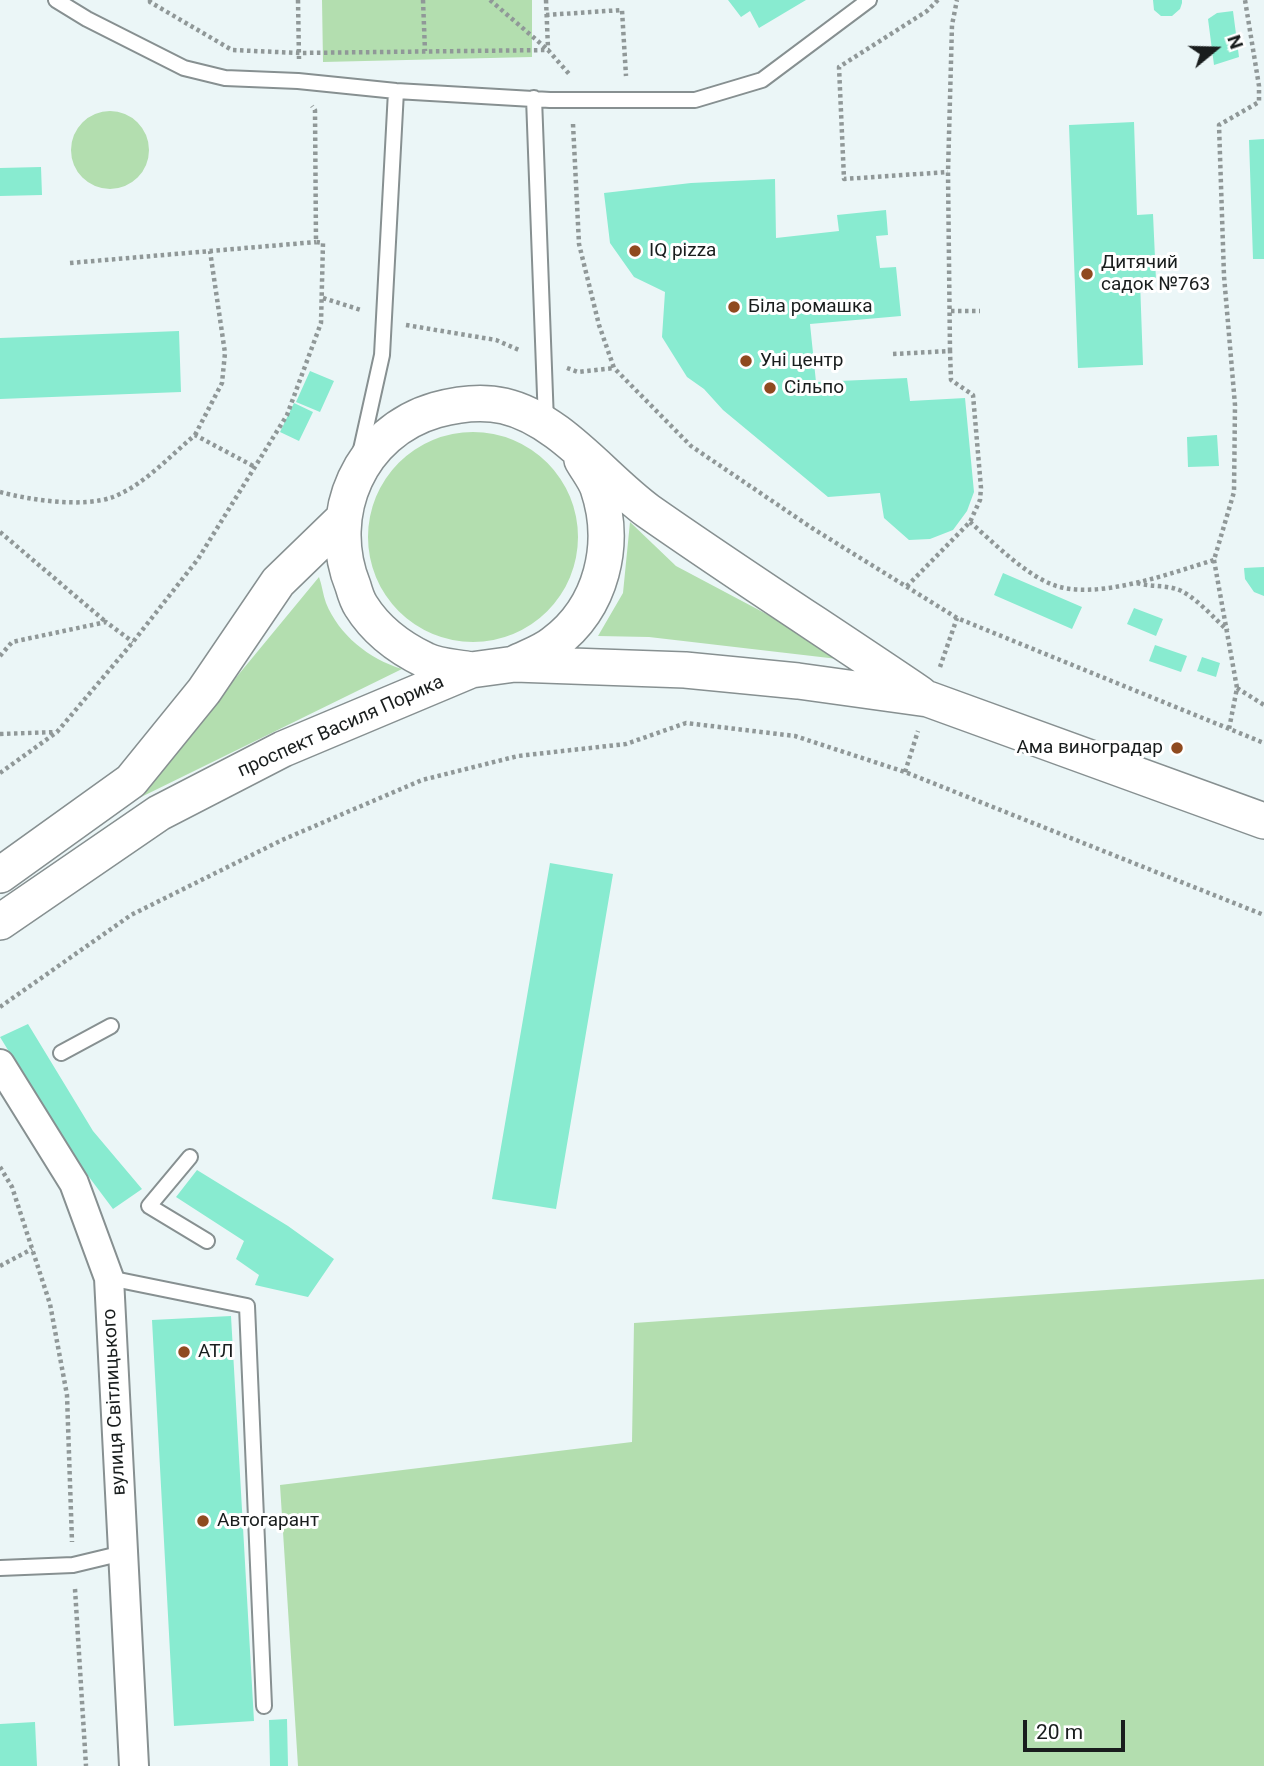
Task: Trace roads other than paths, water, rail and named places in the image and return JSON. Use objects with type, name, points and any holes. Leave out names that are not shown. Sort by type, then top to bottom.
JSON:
[{"type":"street","name":"проспект Василя Порика","points":[[471,670],[427,662],[390,639],[361,606],[344,564],[342,520],[354,478],[380,441],[417,416],[460,404],[504,406],[546,423],[645,509],[797,614],[928,699]]},
{"type":"street","name":"проспект Василя Порика","points":[[514,664],[554,644],[584,612],[603,573],[608,529],[598,486],[575,449]]},
{"type":"street","name":"проспект Василя Порика","points":[[0,874],[131,781],[204,691],[278,582],[342,520]]},
{"type":"street","name":"проспект Василя Порика","points":[[0,922],[159,813],[283,749],[471,670],[514,664],[685,670],[798,681],[928,699],[1264,821]]},
{"type":"street","name":"вулиця Світлицького","points":[[0,1064],[74,1184],[109,1278],[134,1766]]},
{"type":"lane","points":[[56,0],[87,19],[184,68],[225,78],[298,81],[467,101],[534,98],[695,100],[762,80],[869,0]]},
{"type":"lane","points":[[354,478],[382,355],[396,91]]},
{"type":"lane","points":[[534,98],[546,423]]},
{"type":"lane","points":[[61,1053],[111,1026]]},
{"type":"lane","points":[[190,1157],[149,1206],[207,1241]]},
{"type":"lane","points":[[109,1278],[247,1306],[264,1706]]},
{"type":"lane","points":[[0,1568],[74,1565],[123,1553]]},
{"type":"place","name":"IQ pizza","points":[[635,251]]},
{"type":"place","name":"Дитячий садок №763","points":[[1087,274]]},
{"type":"place","name":"Біла ромашка","points":[[734,307]]},
{"type":"place","name":"Уні центр","points":[[746,361]]},
{"type":"place","name":"Сільпо","points":[[770,388]]},
{"type":"place","name":"Ама виноградар","points":[[1177,748]]},
{"type":"place","name":"АТЛ","points":[[184,1352]]},
{"type":"place","name":"Автогарант","points":[[203,1521]]}]
